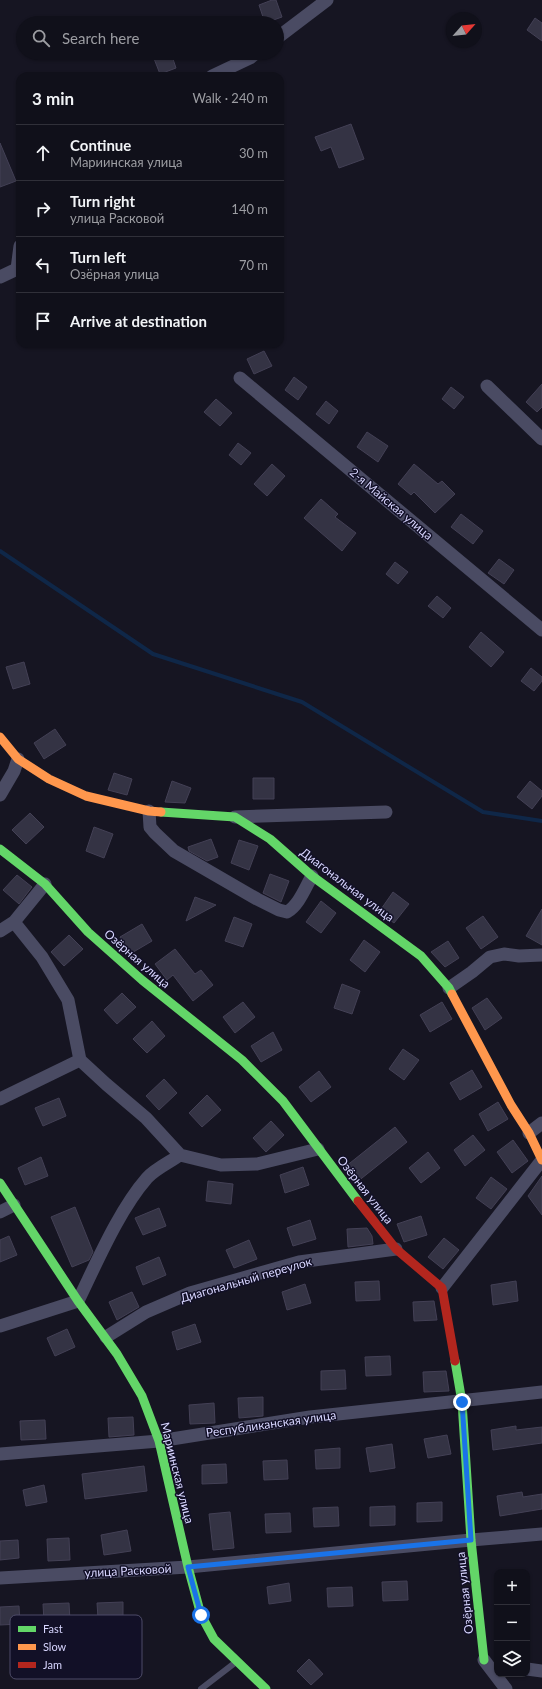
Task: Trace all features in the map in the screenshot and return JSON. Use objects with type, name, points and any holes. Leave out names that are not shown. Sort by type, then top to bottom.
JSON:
[{"type":"street","points":[[284,33],[327,0]]},
{"type":"street","points":[[220,72],[246,60]]},
{"type":"street","points":[[0,277],[16,270]]},
{"type":"street","name":"2-я Майская улица","points":[[240,378],[542,630]]},
{"type":"street","points":[[487,386],[542,439]]},
{"type":"street","name":"Диагональная улица","points":[[0,737],[18,759],[49,779],[86,796],[149,812],[235,817],[270,839],[312,876],[421,956],[449,988],[511,1106],[529,1133],[542,1160]]},
{"type":"street","points":[[0,795],[14,772],[18,759]]},
{"type":"street","points":[[149,812],[150,827],[174,851],[279,910],[287,912],[292,909],[312,876]]},
{"type":"street","points":[[235,817],[386,812]]},
{"type":"street","name":"Озёрная улица","points":[[0,849],[45,884],[88,932],[142,980],[242,1060],[283,1101],[318,1149],[396,1249],[442,1288],[462,1402],[471,1540],[484,1660]]},
{"type":"street","points":[[0,931],[14,922],[45,884]]},
{"type":"street","points":[[14,922],[42,957],[68,1000],[80,1060],[146,1118],[180,1155],[221,1165],[257,1164],[318,1149]]},
{"type":"street","points":[[449,988],[490,957],[504,954],[519,956],[542,955]]},
{"type":"street","points":[[0,1099],[80,1060]]},
{"type":"street","points":[[529,1133],[542,1123]]},
{"type":"street","points":[[0,1326],[78,1301],[108,1240],[129,1204],[148,1177],[180,1155]]},
{"type":"street","points":[[442,1288],[542,1160]]},
{"type":"street","name":"Мариинская улица","points":[[0,1183],[78,1301],[106,1337],[142,1396],[159,1441],[188,1567],[201,1615],[214,1639],[266,1689]]},
{"type":"street","points":[[0,1212],[14,1205]]},
{"type":"street","name":"Диагональный переулок","points":[[106,1337],[146,1312],[190,1293],[299,1262],[396,1249]]},
{"type":"street","name":"Республиканская улица","points":[[0,1454],[159,1441],[310,1416],[462,1402],[542,1392]]},
{"type":"street","name":"улица Расковой","points":[[0,1578],[188,1567],[542,1534]]},
{"type":"street","points":[[484,1660],[494,1662]]},
{"type":"street","points":[[484,1660],[506,1689]]},
{"type":"street","points":[[530,1669],[542,1671]]},
{"type":"lane","points":[[201,1689],[237,1661]]},
{"type":"building","points":[[276,0],[282,16],[263,16],[259,5]]},
{"type":"building","points":[[535,18],[542,23],[542,41],[527,30]]},
{"type":"building","points":[[155,60],[173,60],[176,68],[165,72],[159,72]]},
{"type":"building","points":[[351,124],[364,159],[339,168],[331,147],[321,151],[315,137]]},
{"type":"building","points":[[0,143],[16,181],[0,187]]},
{"type":"building","points":[[264,351],[272,366],[254,374],[247,359]]},
{"type":"building","points":[[294,377],[307,387],[298,400],[285,390]]},
{"type":"building","points":[[542,384],[542,407],[537,412],[526,402]]},
{"type":"building","points":[[451,387],[464,397],[454,409],[442,399]]},
{"type":"building","points":[[216,399],[232,413],[220,426],[204,412]]},
{"type":"building","points":[[326,401],[338,411],[329,424],[316,414]]},
{"type":"building","points":[[367,432],[388,446],[378,462],[357,447]]},
{"type":"building","points":[[238,443],[251,453],[241,465],[229,455]]},
{"type":"building","points":[[272,464],[285,476],[267,496],[254,484]]},
{"type":"building","points":[[414,464],[438,484],[442,481],[455,494],[435,513],[414,492],[411,495],[398,484]]},
{"type":"building","points":[[321,499],[338,514],[335,517],[356,533],[342,551],[304,518]]},
{"type":"building","points":[[461,514],[483,531],[473,544],[451,527]]},
{"type":"building","points":[[499,559],[514,570],[504,584],[488,573]]},
{"type":"building","points":[[395,562],[408,572],[398,584],[386,574]]},
{"type":"building","points":[[437,596],[451,608],[443,618],[428,606]]},
{"type":"building","points":[[481,632],[504,652],[491,667],[469,647]]},
{"type":"building","points":[[24,662],[30,684],[13,689],[6,667]]},
{"type":"building","points":[[531,668],[542,677],[542,681],[534,691],[521,681]]},
{"type":"building","points":[[55,729],[66,745],[44,759],[34,743]]},
{"type":"building","points":[[114,773],[132,779],[127,795],[108,790]]},
{"type":"building","points":[[253,778],[274,778],[274,799],[253,799]]},
{"type":"building","points":[[172,781],[191,788],[185,803],[165,802]]},
{"type":"building","points":[[530,781],[542,791],[542,796],[532,809],[517,797]]},
{"type":"building","points":[[30,813],[44,827],[26,844],[12,830]]},
{"type":"building","points":[[94,827],[113,834],[104,858],[86,851]]},
{"type":"building","points":[[211,839],[218,857],[207,861],[189,851],[188,847]]},
{"type":"building","points":[[239,840],[258,846],[249,870],[231,863]]},
{"type":"building","points":[[270,874],[289,881],[281,902],[263,893]]},
{"type":"building","points":[[17,875],[32,887],[19,904],[3,890]]},
{"type":"building","points":[[393,892],[409,904],[394,923],[379,912]]},
{"type":"building","points":[[195,897],[216,905],[186,921]]},
{"type":"building","points":[[321,901],[336,913],[321,933],[306,922]]},
{"type":"building","points":[[542,909],[542,945],[526,936]]},
{"type":"building","points":[[483,916],[498,937],[481,949],[466,928]]},
{"type":"building","points":[[234,917],[252,924],[243,947],[225,941]]},
{"type":"building","points":[[142,924],[152,941],[130,954],[120,937]]},
{"type":"building","points":[[69,935],[83,949],[64,966],[51,952]]},
{"type":"building","points":[[364,940],[380,952],[365,972],[350,960]]},
{"type":"building","points":[[448,941],[459,958],[445,967],[431,952]]},
{"type":"building","points":[[175,949],[195,974],[201,970],[213,985],[193,1001],[173,975],[167,980],[155,964]]},
{"type":"building","points":[[342,984],[360,991],[352,1014],[334,1008]]},
{"type":"building","points":[[122,993],[136,1007],[117,1024],[104,1010]]},
{"type":"building","points":[[487,998],[502,1018],[485,1030],[472,1008]]},
{"type":"building","points":[[243,1002],[255,1017],[235,1033],[223,1017]]},
{"type":"building","points":[[442,1002],[452,1019],[430,1032],[420,1015]]},
{"type":"building","points":[[152,1021],[165,1036],[147,1053],[133,1039]]},
{"type":"building","points":[[273,1032],[282,1050],[261,1062],[251,1046]]},
{"type":"building","points":[[403,1049],[419,1060],[404,1080],[389,1069]]},
{"type":"building","points":[[472,1070],[482,1087],[460,1100],[450,1083]]},
{"type":"building","points":[[319,1071],[331,1087],[311,1102],[299,1087]]},
{"type":"building","points":[[164,1079],[177,1093],[159,1110],[146,1096]]},
{"type":"building","points":[[207,1095],[221,1110],[202,1127],[189,1113]]},
{"type":"building","points":[[59,1098],[66,1116],[43,1126],[35,1108]]},
{"type":"building","points":[[498,1102],[508,1119],[488,1131],[479,1114]]},
{"type":"building","points":[[271,1121],[284,1135],[266,1152],[253,1138]]},
{"type":"building","points":[[395,1127],[407,1142],[357,1182],[345,1167]]},
{"type":"building","points":[[473,1135],[485,1150],[465,1166],[454,1150]]},
{"type":"building","points":[[513,1140],[528,1161],[512,1173],[497,1152]]},
{"type":"building","points":[[428,1152],[440,1168],[421,1183],[409,1168]]},
{"type":"building","points":[[41,1157],[48,1176],[25,1185],[18,1168]]},
{"type":"building","points":[[303,1167],[309,1185],[285,1193],[280,1175]]},
{"type":"building","points":[[542,1176],[542,1215],[528,1196]]},
{"type":"building","points":[[491,1177],[507,1189],[491,1209],[476,1198]]},
{"type":"building","points":[[208,1181],[233,1184],[231,1204],[206,1201]]},
{"type":"building","points":[[75,1207],[93,1252],[89,1260],[72,1267],[51,1217]]},
{"type":"building","points":[[159,1208],[166,1226],[143,1235],[135,1218]]},
{"type":"building","points":[[421,1216],[427,1235],[404,1242],[397,1224]]},
{"type":"building","points":[[310,1220],[316,1239],[293,1246],[287,1228]]},
{"type":"building","points":[[367,1228],[372,1236],[373,1244],[348,1247],[347,1229]]},
{"type":"building","points":[[9,1236],[17,1255],[0,1262],[0,1240]]},
{"type":"building","points":[[444,1238],[459,1250],[443,1269],[428,1257]]},
{"type":"building","points":[[249,1240],[257,1259],[234,1268],[226,1250]]},
{"type":"building","points":[[159,1257],[166,1275],[143,1285],[136,1267]]},
{"type":"building","points":[[379,1281],[380,1300],[356,1301],[355,1282]]},
{"type":"building","points":[[516,1281],[518,1301],[493,1305],[491,1285]]},
{"type":"building","points":[[305,1284],[311,1303],[287,1310],[282,1292]]},
{"type":"building","points":[[132,1292],[139,1307],[117,1320],[109,1302]]},
{"type":"building","points":[[434,1301],[437,1320],[414,1321],[413,1302]]},
{"type":"building","points":[[195,1324],[201,1342],[177,1350],[172,1332]]},
{"type":"building","points":[[67,1329],[75,1347],[55,1356],[47,1338]]},
{"type":"building","points":[[390,1356],[391,1375],[366,1376],[365,1357]]},
{"type":"building","points":[[345,1370],[346,1389],[321,1390],[321,1371]]},
{"type":"building","points":[[446,1371],[449,1391],[424,1392],[423,1372]]},
{"type":"building","points":[[263,1397],[263,1416],[239,1418],[238,1398]]},
{"type":"building","points":[[214,1403],[215,1423],[190,1424],[189,1405]]},
{"type":"building","points":[[133,1417],[134,1435],[109,1437],[108,1418]]},
{"type":"building","points":[[45,1420],[46,1439],[21,1440],[20,1421]]},
{"type":"building","points":[[516,1426],[516,1430],[542,1427],[542,1443],[493,1450],[491,1430]]},
{"type":"building","points":[[447,1435],[451,1454],[428,1458],[424,1439]]},
{"type":"building","points":[[392,1444],[395,1468],[370,1472],[366,1448]]},
{"type":"building","points":[[340,1448],[340,1468],[316,1469],[315,1450]]},
{"type":"building","points":[[287,1460],[288,1479],[264,1480],[263,1461]]},
{"type":"building","points":[[226,1464],[227,1483],[202,1484],[202,1465]]},
{"type":"building","points":[[144,1466],[147,1491],[85,1499],[82,1474]]},
{"type":"building","points":[[44,1485],[47,1502],[26,1506],[23,1490]]},
{"type":"building","points":[[522,1492],[523,1497],[542,1494],[542,1509],[500,1516],[497,1496]]},
{"type":"building","points":[[442,1502],[442,1521],[417,1522],[417,1503]]},
{"type":"building","points":[[395,1506],[395,1525],[370,1526],[370,1507]]},
{"type":"building","points":[[338,1507],[339,1526],[314,1527],[313,1508]]},
{"type":"building","points":[[230,1512],[234,1548],[213,1550],[209,1514]]},
{"type":"building","points":[[290,1513],[291,1532],[266,1533],[265,1514]]},
{"type":"building","points":[[127,1530],[131,1551],[104,1555],[101,1535]]},
{"type":"building","points":[[69,1538],[70,1560],[48,1561],[47,1539]]},
{"type":"building","points":[[18,1540],[19,1558],[0,1560],[0,1541]]},
{"type":"building","points":[[407,1581],[408,1600],[383,1601],[382,1582]]},
{"type":"building","points":[[289,1583],[291,1601],[269,1604],[267,1587]]},
{"type":"building","points":[[352,1587],[353,1606],[328,1607],[327,1588]]},
{"type":"building","points":[[123,1602],[123,1615],[98,1615],[97,1603]]},
{"type":"building","points":[[69,1603],[70,1615],[44,1615],[43,1604]]},
{"type":"building","points":[[19,1606],[20,1615],[10,1615],[10,1624],[0,1625],[0,1607]]},
{"type":"building","points":[[309,1659],[323,1674],[311,1685],[297,1671]]},
{"type":"waterway","points":[[0,551],[153,654],[302,702],[483,812],[542,821]]},
{"type":"traffic: fast","points":[[161,812],[235,817],[270,839],[312,876],[421,956],[449,988],[452,994]]},
{"type":"traffic: fast","points":[[0,849],[45,884],[88,932],[142,980],[242,1060],[283,1101],[358,1201]]},
{"type":"traffic: fast","points":[[0,1183],[78,1301],[117,1354],[142,1396],[159,1441],[188,1567],[201,1615],[214,1639],[266,1689]]},
{"type":"traffic: fast","points":[[455,1361],[462,1402],[471,1540],[484,1660]]},
{"type":"traffic: slow","points":[[0,737],[18,759],[49,779],[86,796],[149,811],[161,812]]},
{"type":"traffic: slow","points":[[452,994],[511,1105],[529,1133],[542,1160]]},
{"type":"traffic: jam","points":[[358,1201],[396,1249],[442,1288],[455,1361]]},
{"type":"route","points":[[201,1615],[188,1567],[471,1540],[462,1402]]}]
